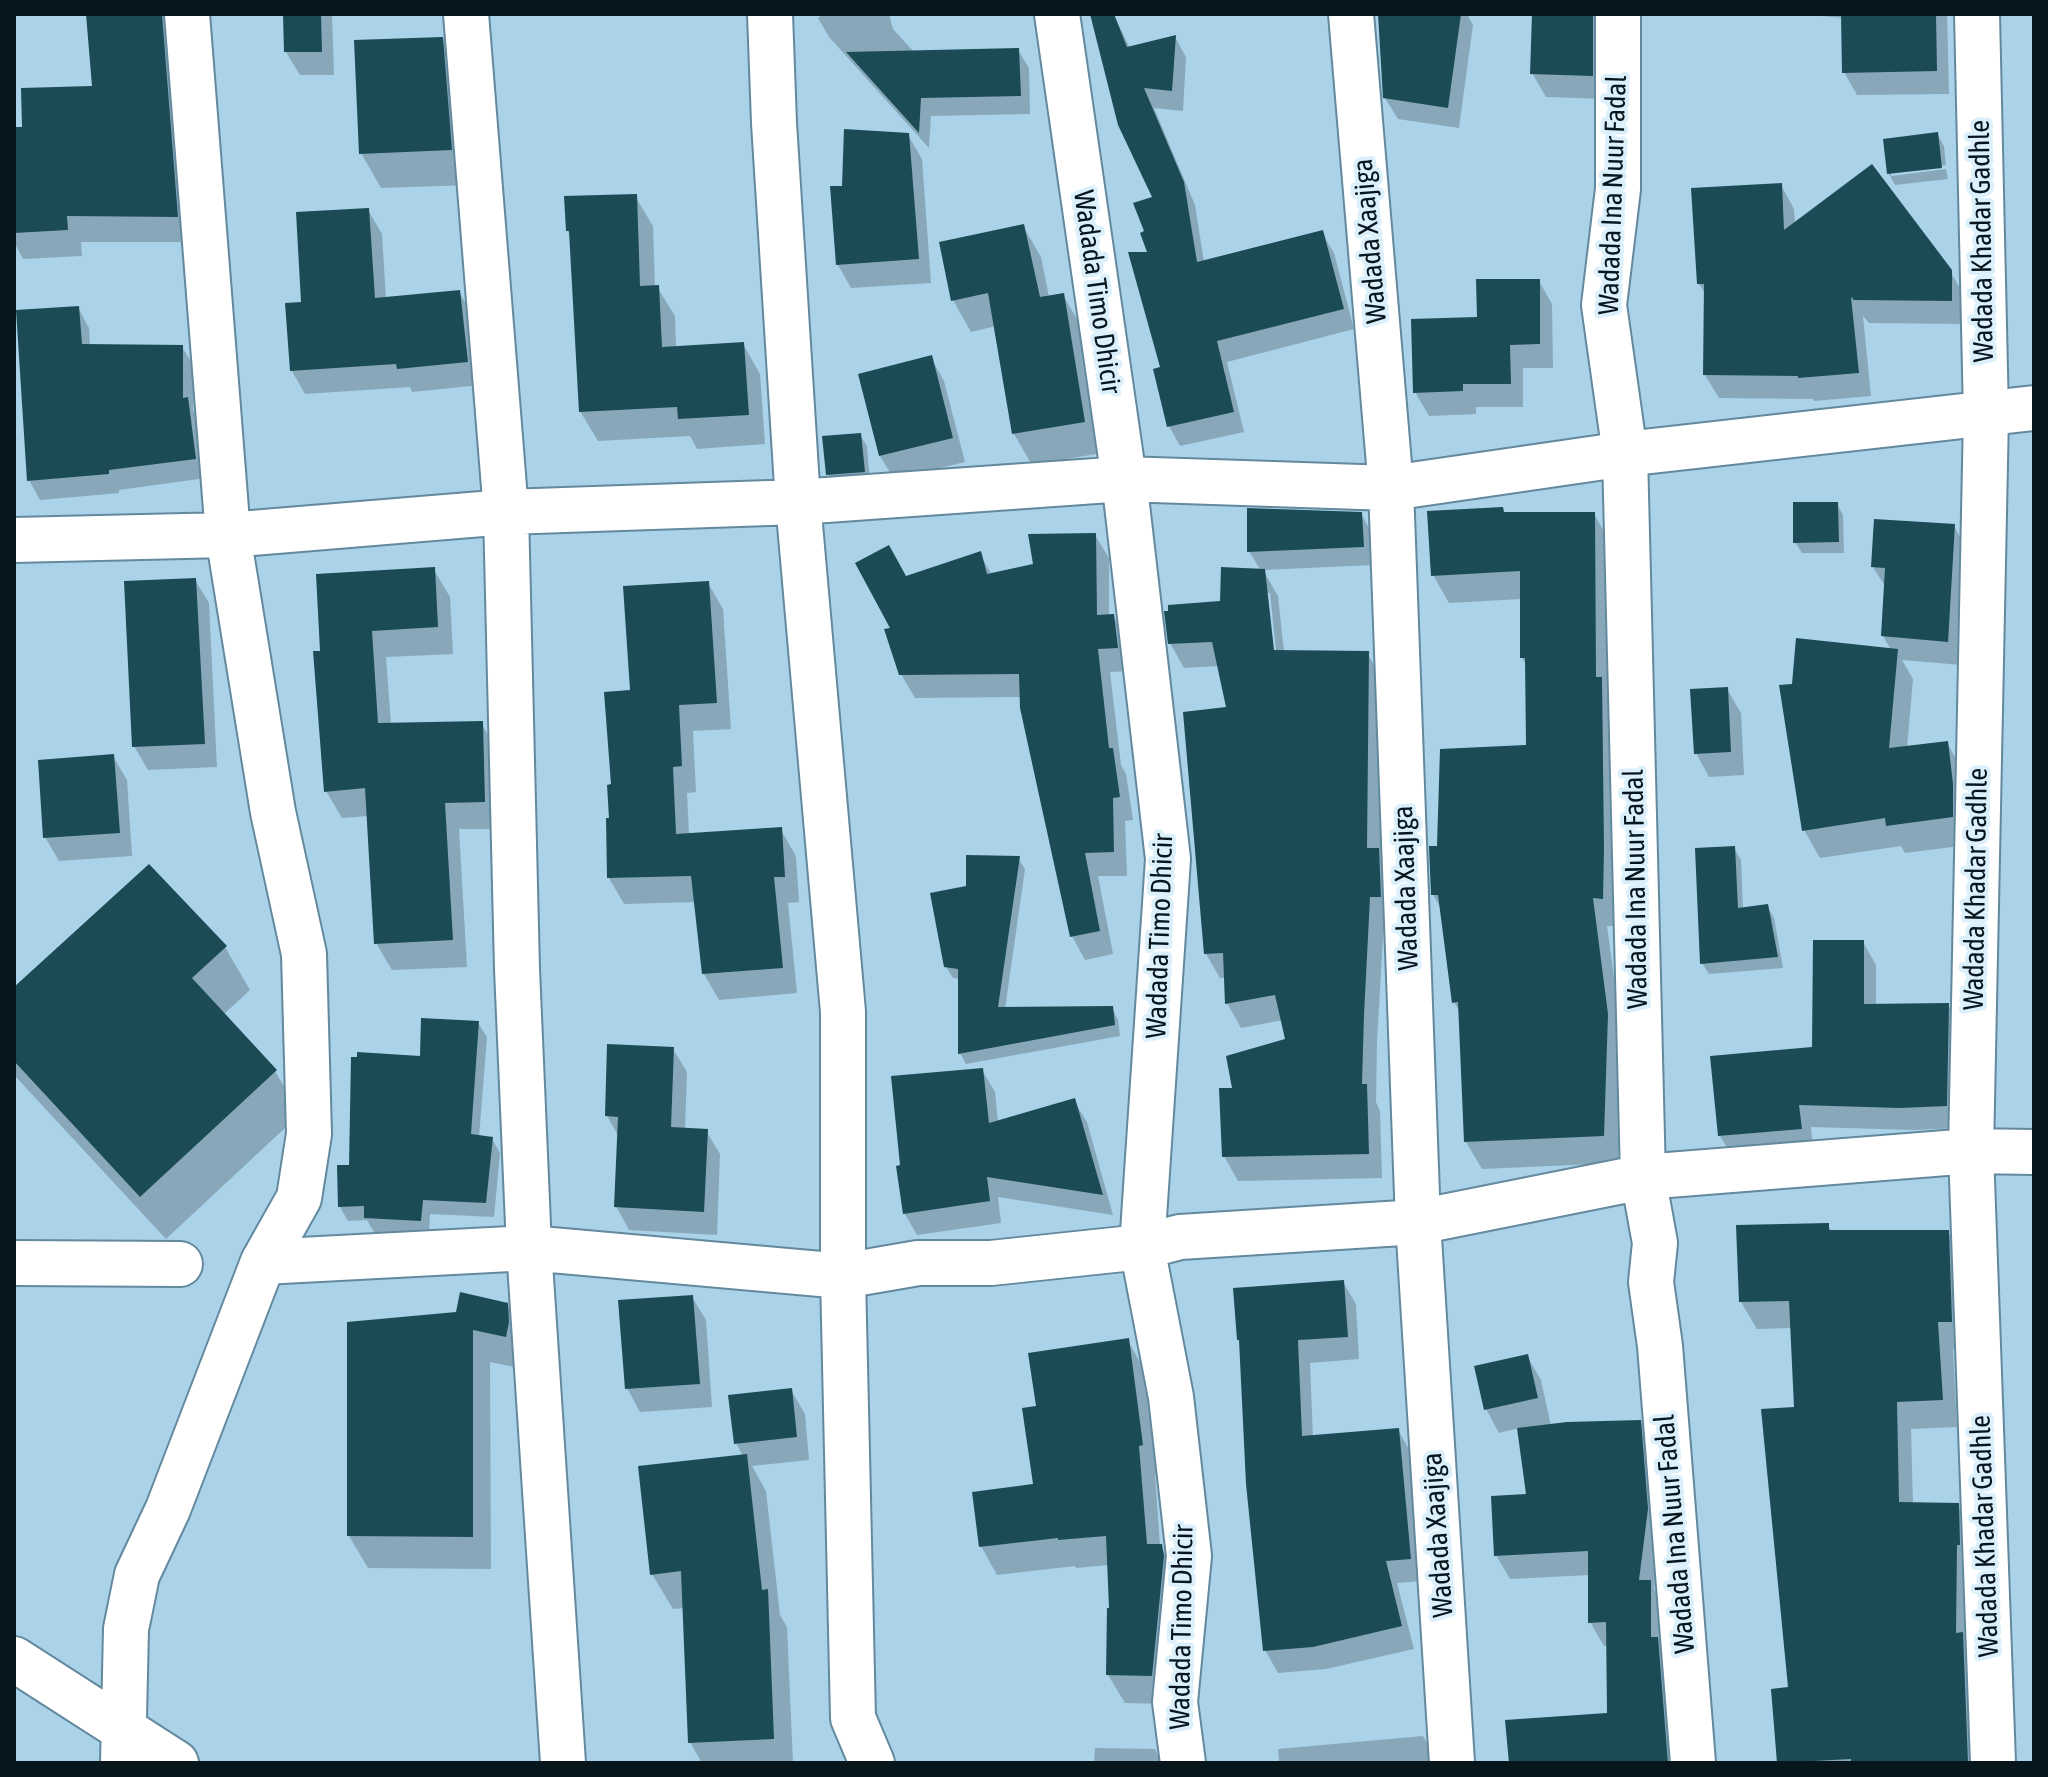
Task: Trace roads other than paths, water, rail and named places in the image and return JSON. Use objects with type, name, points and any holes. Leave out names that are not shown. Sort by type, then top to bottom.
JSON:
[{"type":"street","points":[[124,1746],[126,1629],[137,1575],[168,1509],[263,1262],[299,1198],[309,1134],[304,954],[273,812],[228,535],[187,14]]},
{"type":"street","points":[[466,14],[506,512],[517,969],[529,1248],[563,1763]]},
{"type":"street","points":[[770,14],[798,502],[843,1012],[843,1276],[853,1718],[872,1763]]},
{"type":"street","name":"Wadada Timo Dhicir","points":[[1057,14],[1124,479],[1168,859],[1142,1247],[1171,1397],[1189,1556],[1175,1702],[1183,1763]]},
{"type":"street","name":"Wadada Xaajiga","points":[[1351,14],[1391,488],[1418,1222],[1452,1763]]},
{"type":"street","name":"Wadada Ina Nuur Fadal","points":[[1618,14],[1618,189],[1604,305],[1625,454],[1643,1177],[1655,1243],[1651,1282],[1660,1346],[1693,1763]]},
{"type":"street","name":"Wadada Khadar Gadhle","points":[[1977,14],[1986,415],[1971,1151],[1993,1763]]},
{"type":"street","points":[[14,540],[228,535],[506,512],[798,502],[1124,479],[1391,488],[1625,454],[2034,408]]},
{"type":"street","points":[[263,1262],[529,1248],[843,1276],[918,1263],[991,1263],[1142,1247],[1180,1237],[1418,1222],[1643,1177],[1971,1151],[2034,1152]]},
{"type":"street","points":[[16,1261],[180,1264]]},
{"type":"street","points":[[14,1659],[124,1746],[176,1763]]}]
